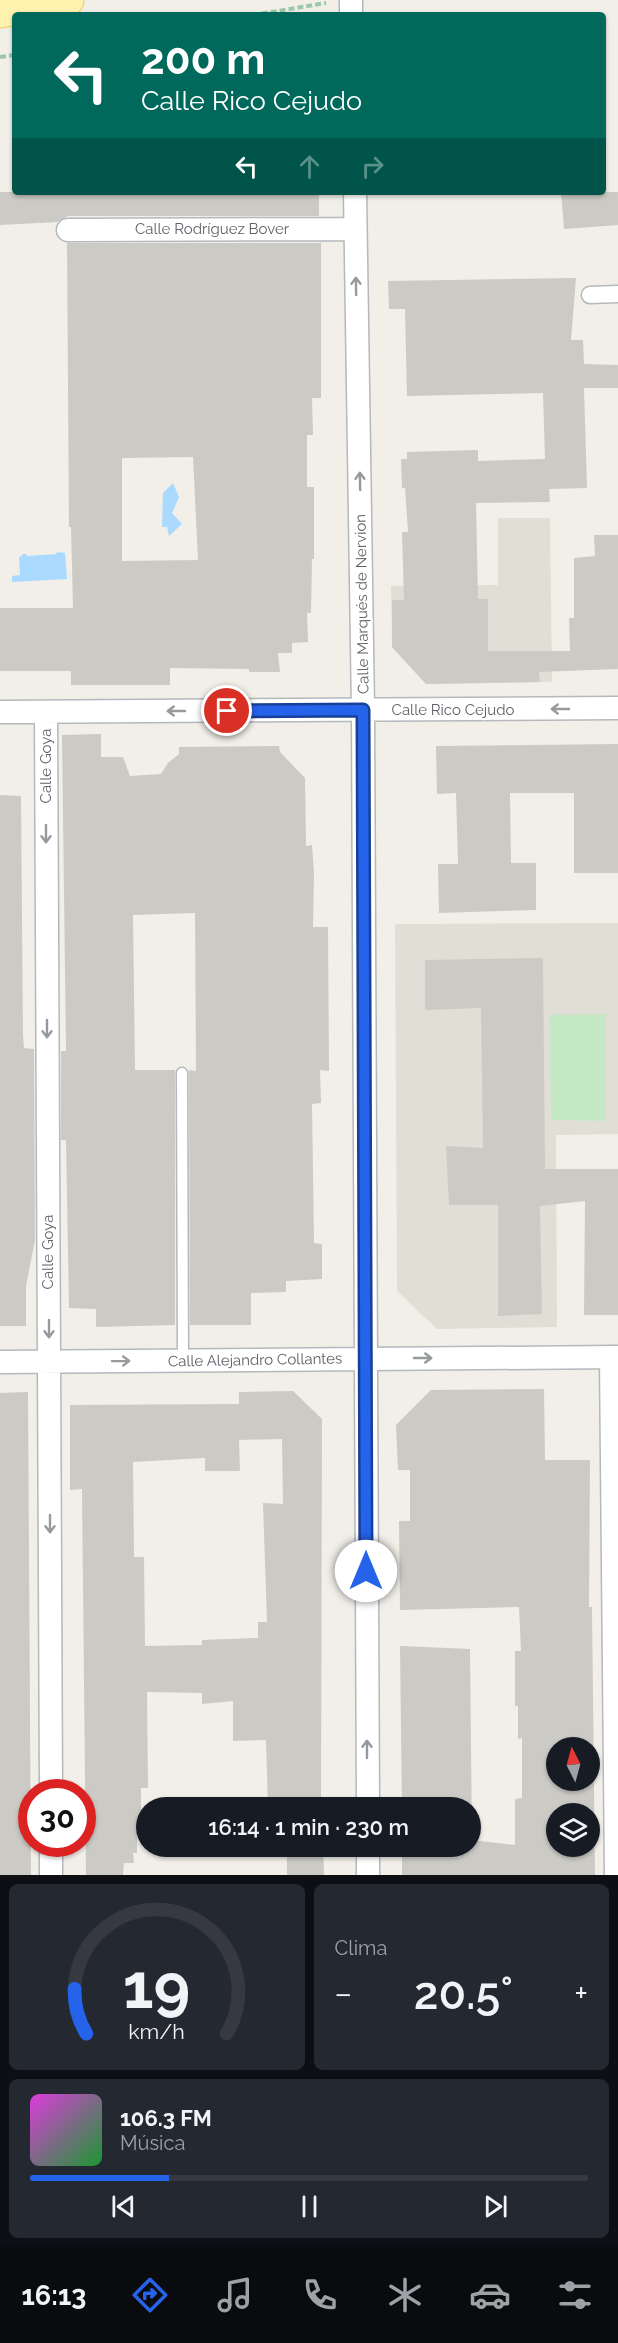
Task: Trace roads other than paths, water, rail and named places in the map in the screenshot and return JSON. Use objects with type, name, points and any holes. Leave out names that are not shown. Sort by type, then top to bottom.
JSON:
[{"type":"main road","points":[[0,11],[67,0]]},
{"type":"street","name":"Calle Marqués de Nervion","points":[[355,195],[363,710],[364,1359],[368,1797]]},
{"type":"street","name":"Calle Rodríguez Bover","points":[[68,230],[355,229]]},
{"type":"street","points":[[590,295],[618,294]]},
{"type":"street","name":"Calle Rico Cejudo","points":[[0,712],[618,708]]},
{"type":"street","name":"Calle Goya","points":[[46,712],[51,1779]]},
{"type":"street","points":[[615,1357],[616,1875]]},
{"type":"street","name":"Calle Alejandro Collantes","points":[[0,1362],[615,1357]]},
{"type":"street","points":[[51,1857],[51,1875]]},
{"type":"street","points":[[368,1857],[368,1875]]},
{"type":"lane","points":[[182,1073],[183,1360]]},
{"type":"water","points":[[173,483],[179,497],[172,513],[182,524],[169,536],[167,527],[162,527],[163,493]]},
{"type":"water","points":[[57,552],[65,553],[67,579],[12,582],[12,576],[20,575],[19,557],[22,554],[27,556],[56,554]]}]
